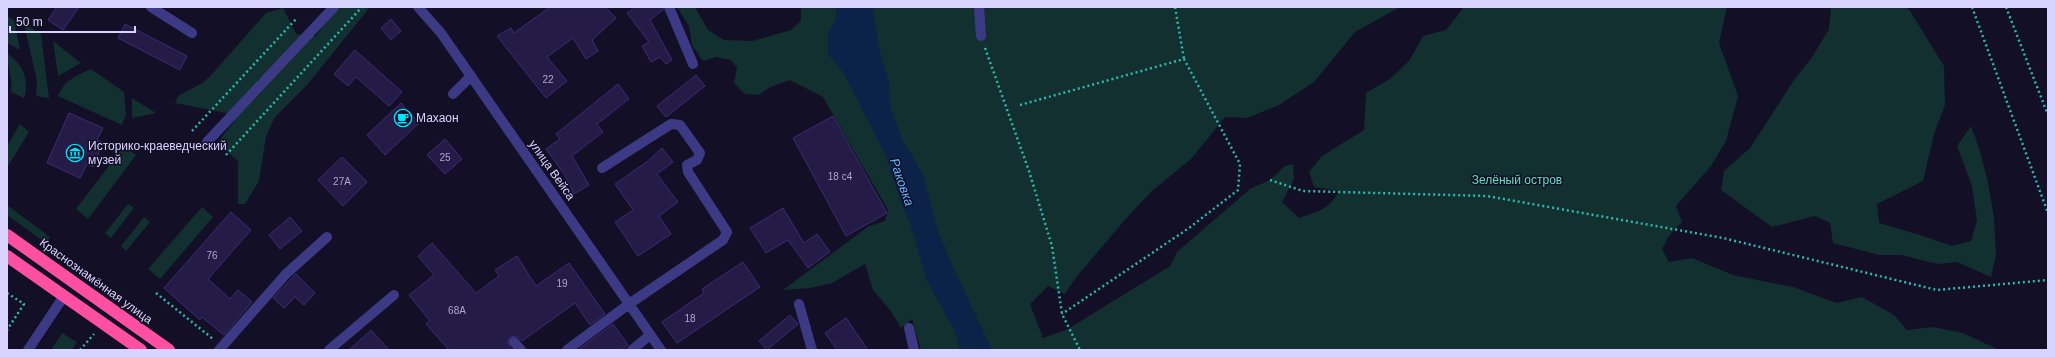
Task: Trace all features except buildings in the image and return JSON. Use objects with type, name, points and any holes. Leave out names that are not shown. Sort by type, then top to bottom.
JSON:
[{"type":"highway","name":"Краснознамённая улица","points":[[7,235],[169,350]]},
{"type":"highway","points":[[7,256],[140,350]]},
{"type":"street","points":[[151,7],[192,33]]},
{"type":"street","points":[[207,142],[334,7]]},
{"type":"street","name":"улица Вейса","points":[[418,7],[441,33],[661,350]]},
{"type":"street","points":[[669,7],[693,64]]},
{"type":"street","points":[[979,7],[981,36]]},
{"type":"street","points":[[453,94],[471,76]]},
{"type":"street","points":[[567,350],[629,304],[723,240],[727,232],[688,172],[687,165],[697,160],[700,153],[680,125],[671,124],[602,168]]},
{"type":"street","points":[[221,348],[286,274],[327,237]]},
{"type":"street","points":[[329,350],[394,295]]},
{"type":"street","points":[[28,350],[64,296]]},
{"type":"street","points":[[800,304],[810,349]]},
{"type":"street","points":[[909,328],[914,350]]},
{"type":"street","points":[[632,350],[650,335]]},
{"type":"street","points":[[514,342],[521,350]]},
{"type":"path","points":[[226,155],[362,7]]},
{"type":"path","points":[[1062,314],[1189,228],[1238,190],[1240,164],[1184,59],[1175,7]]},
{"type":"path","points":[[1972,7],[2048,213]]},
{"type":"path","points":[[2006,7],[2048,115]]},
{"type":"path","points":[[192,131],[296,19]]},
{"type":"path","points":[[981,36],[1029,172],[1052,246],[1062,314],[1080,350]]},
{"type":"path","points":[[1020,104],[1184,59]]},
{"type":"path","points":[[1270,180],[1303,191],[1487,196],[1723,238],[1937,290],[2048,280]]},
{"type":"path","points":[[7,293],[24,304],[7,330]]},
{"type":"path","points":[[156,293],[221,348]]},
{"type":"green space","points":[[334,7],[370,7],[307,85],[275,117],[266,136],[259,181],[245,204],[238,204],[238,161],[217,143],[235,120],[226,113],[175,103],[178,96],[204,82],[266,13],[283,8],[296,34],[316,36]]},
{"type":"green space","name":"Зелёный остров","points":[[677,7],[695,7],[708,30],[724,40],[752,41],[791,30],[801,21],[801,7],[1400,7],[1355,32],[1314,82],[1279,105],[1247,118],[1225,117],[1192,158],[1152,191],[1131,213],[1077,276],[1065,294],[1048,286],[1030,304],[1043,338],[1068,329],[1170,266],[1177,252],[1250,189],[1270,180],[1285,166],[1293,164],[1294,179],[1282,202],[1299,218],[1327,206],[1339,191],[1314,187],[1309,172],[1322,156],[1364,130],[1366,93],[1390,79],[1409,61],[1423,36],[1446,30],[1464,7],[1727,7],[1719,43],[1738,96],[1726,141],[1711,166],[1676,206],[1682,222],[1668,237],[1662,249],[1669,262],[1692,258],[1733,275],[1793,287],[1837,303],[1862,297],[1894,315],[1907,330],[1933,327],[1963,333],[1999,350],[921,350],[912,319],[901,328],[890,310],[873,290],[865,264],[832,283],[810,288],[783,290],[869,226],[885,221],[888,210],[823,97],[790,80],[770,87],[759,95],[745,94],[734,83],[737,68],[731,60],[716,57],[703,61],[692,45],[689,26]]},
{"type":"green space","points":[[1831,7],[1906,7],[1944,66],[1945,105],[1934,134],[1923,181],[1877,204],[1879,223],[1952,246],[1971,241],[1977,220],[1972,186],[1957,146],[1971,126],[1979,148],[1988,182],[1994,218],[1996,255],[1991,277],[1957,262],[1938,264],[1901,255],[1879,255],[1833,243],[1830,223],[1815,216],[1772,227],[1721,190],[1724,171],[1750,148],[1794,80],[1813,56],[1829,29]]},
{"type":"green space","points":[[7,16],[14,20],[20,50],[7,43]]},
{"type":"green space","points":[[24,24],[41,34],[49,98],[36,96],[37,81]]},
{"type":"green space","points":[[53,41],[81,63],[58,76]]},
{"type":"green space","points":[[7,53],[17,62],[24,73],[26,91],[24,98],[11,92]]},
{"type":"green space","points":[[91,69],[124,92],[126,115],[122,125],[58,96],[67,82]]},
{"type":"green space","points":[[132,98],[156,113],[132,118]]},
{"type":"green space","points":[[20,124],[29,132],[8,166],[7,146]]},
{"type":"green space","points":[[124,146],[136,155],[88,219],[76,209]]},
{"type":"green space","points":[[128,204],[134,208],[111,238],[105,233]]},
{"type":"green space","points":[[7,205],[50,237],[46,243],[7,215]]},
{"type":"green space","points":[[202,207],[213,217],[160,279],[148,269]]},
{"type":"green space","points":[[144,217],[150,222],[126,251],[121,246]]},
{"type":"green space","points":[[62,333],[77,342],[72,350],[51,350]]},
{"type":"water","name":"Раковка","points":[[836,7],[873,7],[880,53],[889,81],[890,105],[902,139],[923,174],[937,228],[948,256],[992,350],[960,350],[954,330],[926,279],[910,223],[899,198],[886,156],[843,72],[828,54],[828,34],[836,18]]},
{"type":"place","name":"Махаон","points":[[403,118]]},
{"type":"place","name":"Историко-краеведческий музей","points":[[75,153]]}]
